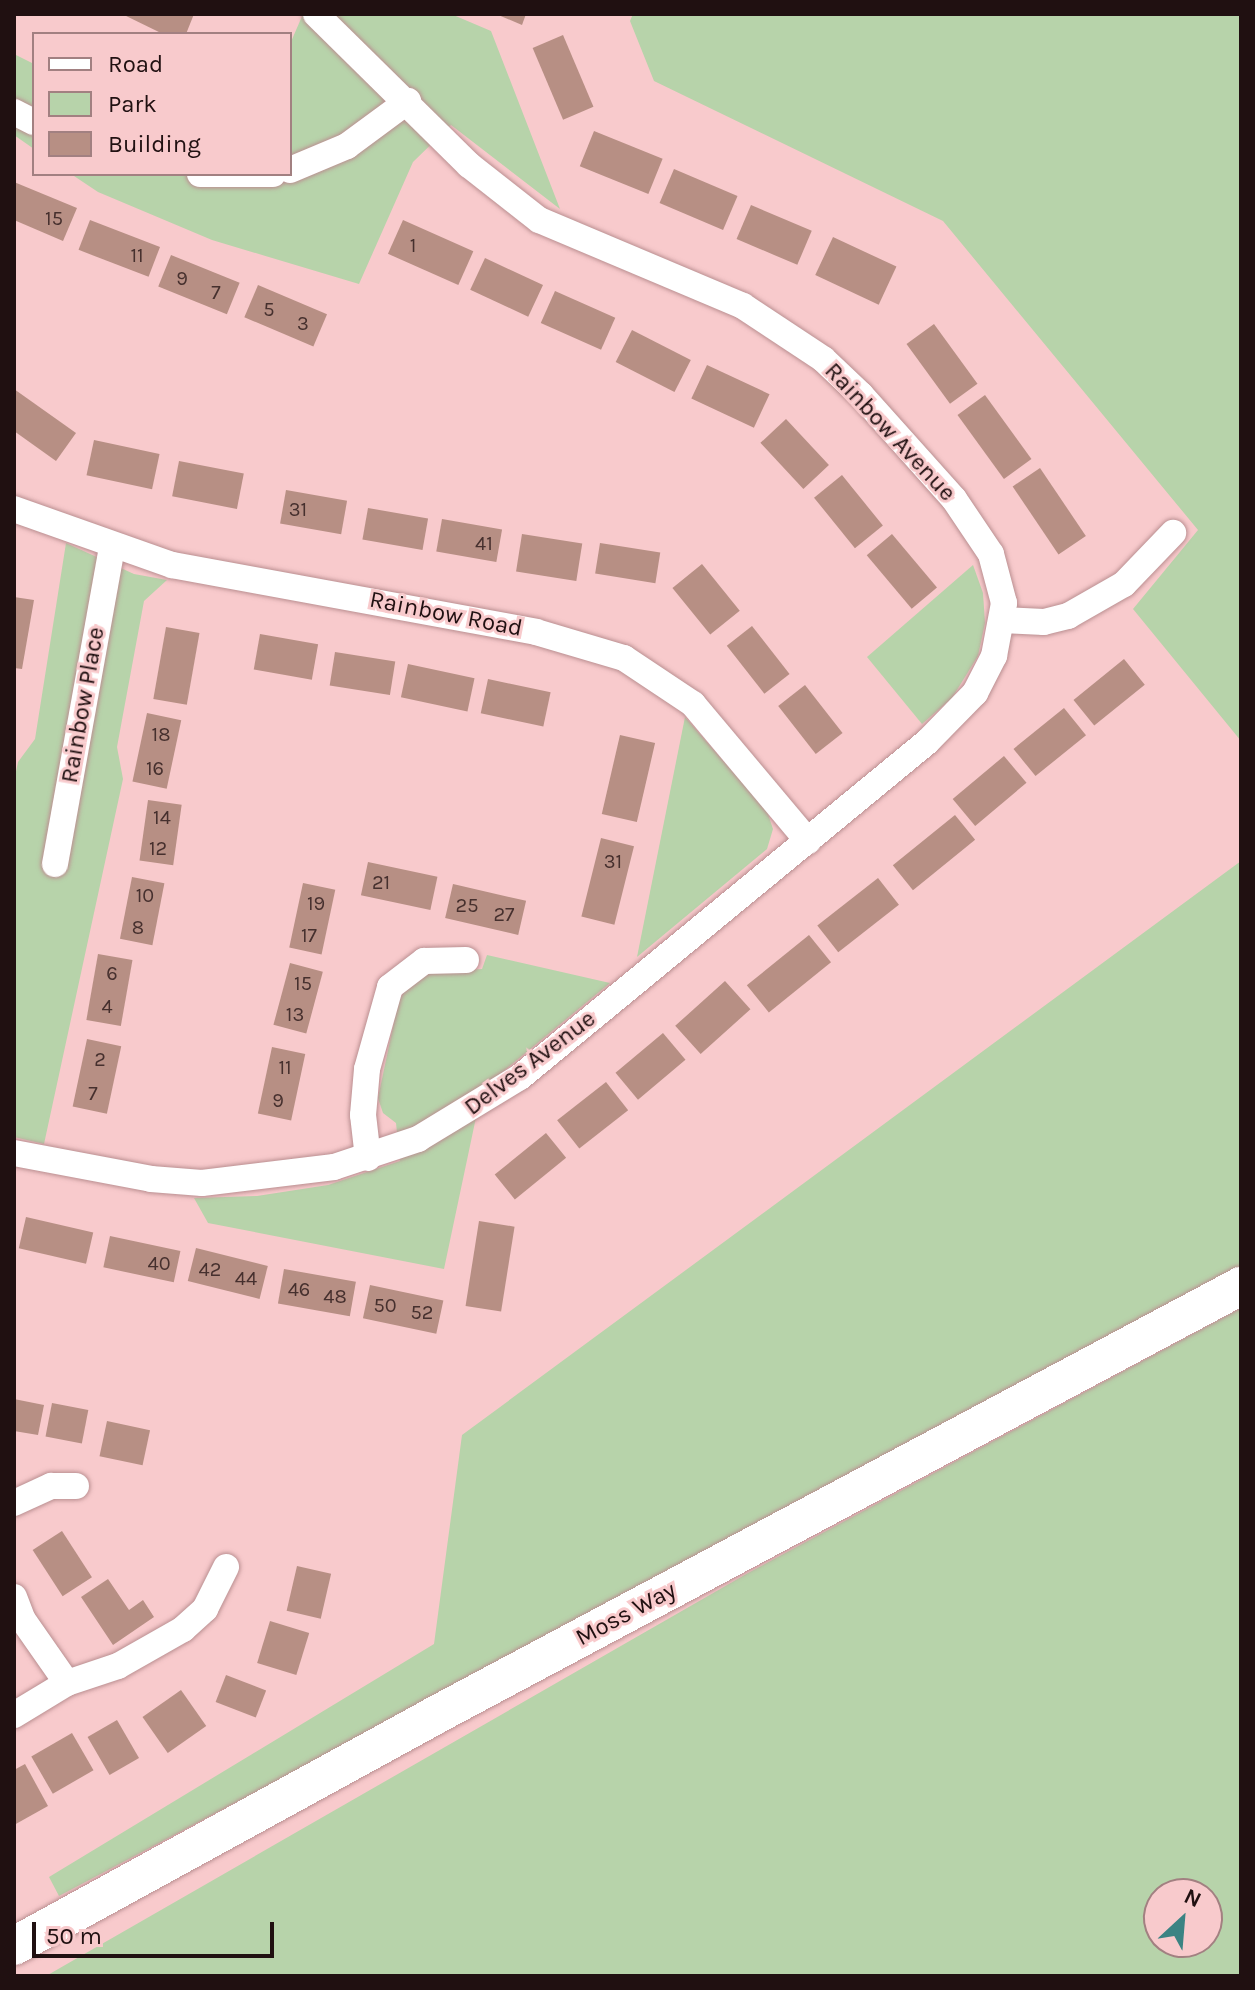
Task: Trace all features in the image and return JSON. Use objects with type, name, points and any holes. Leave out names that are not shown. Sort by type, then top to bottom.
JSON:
[{"type":"street","name":"Rainbow Avenue","points":[[316,14],[408,101],[469,165],[539,220],[743,306],[823,359],[954,499],[991,554],[1004,603],[994,656],[975,693],[954,720],[808,841]]},
{"type":"street","points":[[292,169],[347,146],[408,101]]},
{"type":"street","points":[[14,112],[32,121]]},
{"type":"street","name":"Rainbow Road","points":[[14,509],[112,547],[172,565],[536,632],[624,658],[693,704],[808,841]]},
{"type":"street","points":[[1002,620],[1044,622],[1068,616],[1124,584],[1173,533]]},
{"type":"street","name":"Rainbow Place","points":[[55,864],[112,547]]},
{"type":"street","name":"Delves Avenue","points":[[14,1153],[151,1179],[202,1183],[291,1174],[368,1158],[469,1112],[520,1077],[808,841]]},
{"type":"street","points":[[368,1158],[363,1115],[367,1069],[390,987],[424,961],[466,960]]},
{"type":"street","name":"Moss Way","points":[[15,1944],[1241,1286]]},
{"type":"street","points":[[14,1503],[51,1486],[76,1486]]},
{"type":"street","points":[[14,1715],[67,1683],[118,1666],[183,1629],[205,1609],[226,1567]]},
{"type":"street","points":[[14,1597],[23,1620],[67,1683]]},
{"type":"green space","points":[[303,14],[451,14],[491,31],[560,209],[451,125],[413,162],[359,284],[212,240],[98,192],[74,176],[292,176],[292,39]]},
{"type":"green space","points":[[633,14],[1241,14],[1241,741],[1133,609],[1198,530],[943,221],[654,81],[630,21]]},
{"type":"green space","points":[[14,54],[32,63],[32,148],[14,135]]},
{"type":"green space","points":[[66,543],[134,574],[167,580],[144,601],[117,747],[123,779],[44,1144],[14,1137],[14,781],[18,762],[35,739]]},
{"type":"green space","points":[[973,565],[983,593],[985,623],[978,656],[952,698],[922,724],[867,657]]},
{"type":"green space","points":[[685,717],[767,811],[773,829],[767,849],[637,957]]},
{"type":"green space","points":[[1241,861],[1241,1271],[59,1896],[49,1877],[434,1644],[462,1435]]},
{"type":"green space","points":[[487,955],[610,983],[482,1089],[444,1269],[208,1223],[194,1198],[257,1196],[328,1185],[400,1161],[396,1123],[383,1113],[378,1098],[398,1003],[410,980],[433,972],[482,969]]},
{"type":"green space","points":[[1241,1308],[1241,1976],[46,1976],[748,1573]]},
{"type":"building","points":[[122,14],[194,14],[187,32],[159,32]]},
{"type":"building","points":[[496,14],[526,14],[522,25]]},
{"type":"building","points":[[563,35],[593,107],[563,120],[533,48]]},
{"type":"building","points":[[594,131],[663,159],[648,194],[580,166]]},
{"type":"building","points":[[674,169],[738,196],[723,230],[660,203]]},
{"type":"building","points":[[14,182],[77,208],[63,241],[14,220]]},
{"type":"building","points":[[751,205],[812,231],[797,265],[737,239]]},
{"type":"building","points":[[90,220],[160,247],[149,277],[79,250]]},
{"type":"building","points":[[403,220],[473,251],[458,285],[388,254]]},
{"type":"building","points":[[833,237],[896,267],[879,305],[815,275]]},
{"type":"building","points":[[171,255],[240,283],[227,314],[158,287]]},
{"type":"building","points":[[485,258],[543,285],[528,317],[470,290]]},
{"type":"building","points":[[258,285],[327,314],[313,347],[244,317]]},
{"type":"building","points":[[555,291],[615,318],[601,350],[541,323]]},
{"type":"building","points":[[934,324],[977,384],[950,404],[906,344]]},
{"type":"building","points":[[632,330],[691,360],[674,392],[616,362]]},
{"type":"building","points":[[707,365],[770,394],[754,428],[691,399]]},
{"type":"building","points":[[14,389],[76,433],[56,461],[14,431]]},
{"type":"building","points":[[985,395],[1031,459],[1004,479],[957,415]]},
{"type":"building","points":[[786,419],[829,465],[803,489],[760,443]]},
{"type":"building","points":[[94,440],[160,454],[152,489],[87,475]]},
{"type":"building","points":[[179,461],[244,474],[237,509],[172,496]]},
{"type":"building","points":[[1040,468],[1086,536],[1058,554],[1013,486]]},
{"type":"building","points":[[842,475],[883,526],[855,548],[814,498]]},
{"type":"building","points":[[286,490],[347,501],[341,534],[280,523]]},
{"type":"building","points":[[368,508],[428,519],[423,550],[362,540]]},
{"type":"building","points":[[442,519],[502,530],[496,562],[436,551]]},
{"type":"building","points":[[522,534],[582,544],[576,581],[516,572]]},
{"type":"building","points":[[892,534],[937,588],[912,609],[867,555]]},
{"type":"building","points":[[600,543],[660,553],[655,583],[595,574]]},
{"type":"building","points":[[702,564],[740,611],[710,635],[672,588]]},
{"type":"building","points":[[14,597],[34,600],[22,669],[14,668]]},
{"type":"building","points":[[752,626],[790,674],[764,694],[727,646]]},
{"type":"building","points":[[166,627],[199,633],[187,705],[153,699]]},
{"type":"building","points":[[260,634],[318,644],[312,680],[254,669]]},
{"type":"building","points":[[335,652],[395,662],[390,695],[330,686]]},
{"type":"building","points":[[1124,659],[1145,685],[1094,726],[1073,700]]},
{"type":"building","points":[[408,664],[475,678],[467,711],[401,697]]},
{"type":"building","points":[[488,679],[551,692],[543,727],[481,713]]},
{"type":"building","points":[[805,685],[843,733],[816,754],[778,706]]},
{"type":"building","points":[[1064,708],[1086,735],[1036,776],[1013,749]]},
{"type":"building","points":[[147,713],[181,720],[167,789],[132,781]]},
{"type":"building","points":[[620,735],[655,743],[637,822],[602,814]]},
{"type":"building","points":[[1004,756],[1026,783],[975,826],[953,799]]},
{"type":"building","points":[[148,800],[182,805],[173,865],[140,860]]},
{"type":"building","points":[[955,815],[975,840],[913,890],[893,865]]},
{"type":"building","points":[[601,838],[634,846],[614,925],[581,917]]},
{"type":"building","points":[[368,862],[437,877],[430,910],[361,895]]},
{"type":"building","points":[[132,877],[164,883],[152,945],[120,939]]},
{"type":"building","points":[[878,878],[899,905],[838,952],[817,925]]},
{"type":"building","points":[[303,883],[335,890],[322,954],[289,948]]},
{"type":"building","points":[[453,884],[526,901],[518,935],[445,918]]},
{"type":"building","points":[[809,935],[831,962],[769,1013],[747,985]]},
{"type":"building","points":[[98,954],[132,960],[121,1026],[86,1020]]},
{"type":"building","points":[[290,963],[323,972],[306,1034],[273,1025]]},
{"type":"building","points":[[725,981],[750,1009],[701,1054],[675,1026]]},
{"type":"building","points":[[663,1033],[685,1060],[638,1100],[616,1073]]},
{"type":"building","points":[[87,1039],[121,1046],[107,1114],[73,1106]]},
{"type":"building","points":[[272,1047],[305,1054],[291,1121],[258,1114]]},
{"type":"building","points":[[606,1082],[628,1110],[579,1149],[557,1120]]},
{"type":"building","points":[[546,1133],[566,1158],[515,1199],[495,1175]]},
{"type":"building","points":[[26,1217],[93,1233],[86,1264],[19,1248]]},
{"type":"building","points":[[479,1221],[515,1227],[501,1312],[466,1306]]},
{"type":"building","points":[[110,1236],[180,1251],[174,1282],[103,1267]]},
{"type":"building","points":[[196,1248],[268,1266],[260,1299],[188,1281]]},
{"type":"building","points":[[284,1269],[356,1282],[350,1316],[278,1303]]},
{"type":"building","points":[[370,1285],[443,1301],[436,1334],[363,1318]]},
{"type":"building","points":[[14,1399],[44,1405],[38,1435],[14,1431]]},
{"type":"building","points":[[52,1403],[88,1410],[82,1443],[46,1436]]},
{"type":"building","points":[[107,1421],[150,1430],[143,1465],[100,1456]]},
{"type":"building","points":[[62,1531],[92,1577],[63,1596],[33,1550]]},
{"type":"building","points":[[297,1566],[331,1574],[321,1619],[287,1611]]},
{"type":"building","points":[[108,1579],[129,1610],[143,1600],[154,1617],[113,1645],[81,1597]]},
{"type":"building","points":[[270,1621],[309,1633],[296,1675],[257,1663]]},
{"type":"building","points":[[226,1675],[266,1690],[256,1717],[216,1702]]},
{"type":"building","points":[[181,1690],[206,1726],[168,1753],[142,1717]]},
{"type":"building","points":[[117,1720],[139,1758],[110,1775],[88,1737]]},
{"type":"building","points":[[72,1733],[94,1770],[53,1794],[31,1756]]},
{"type":"building","points":[[25,1764],[48,1806],[14,1825],[14,1770]]}]
